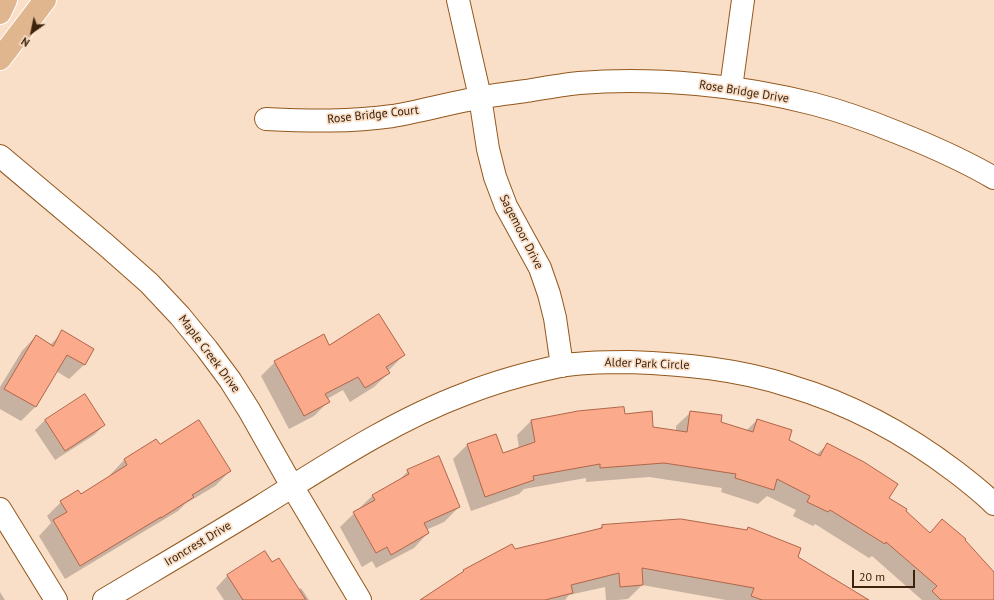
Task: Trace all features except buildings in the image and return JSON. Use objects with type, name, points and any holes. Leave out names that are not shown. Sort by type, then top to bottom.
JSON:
[{"type":"main road","points":[[0,13],[6,0]]},
{"type":"main road","points":[[0,59],[45,0]]},
{"type":"street","name":"Sagemoor Drive","points":[[458,0],[480,97],[488,149],[495,177],[506,206],[540,268],[555,318],[562,366]]},
{"type":"street","points":[[731,88],[743,0]]},
{"type":"street","name":"Rose Bridge Drive","points":[[480,97],[578,83],[628,81],[682,83],[757,92],[814,104],[869,121],[916,140],[994,178]]},
{"type":"street","name":"Rose Bridge Court","points":[[266,119],[318,121],[393,116],[480,97]]},
{"type":"street","name":"Maple Creek Drive","points":[[0,156],[149,283],[180,316],[230,380],[360,600]]},
{"type":"street","name":"Alder Park Circle","points":[[292,486],[386,431],[458,397],[503,381],[562,366],[610,362],[661,363],[709,367],[762,377],[810,392],[859,411],[906,437],[941,461],[982,492],[994,504]]},
{"type":"street","name":"Ironcrest Drive","points":[[104,600],[292,486]]},
{"type":"street","points":[[0,509],[56,600]]}]
